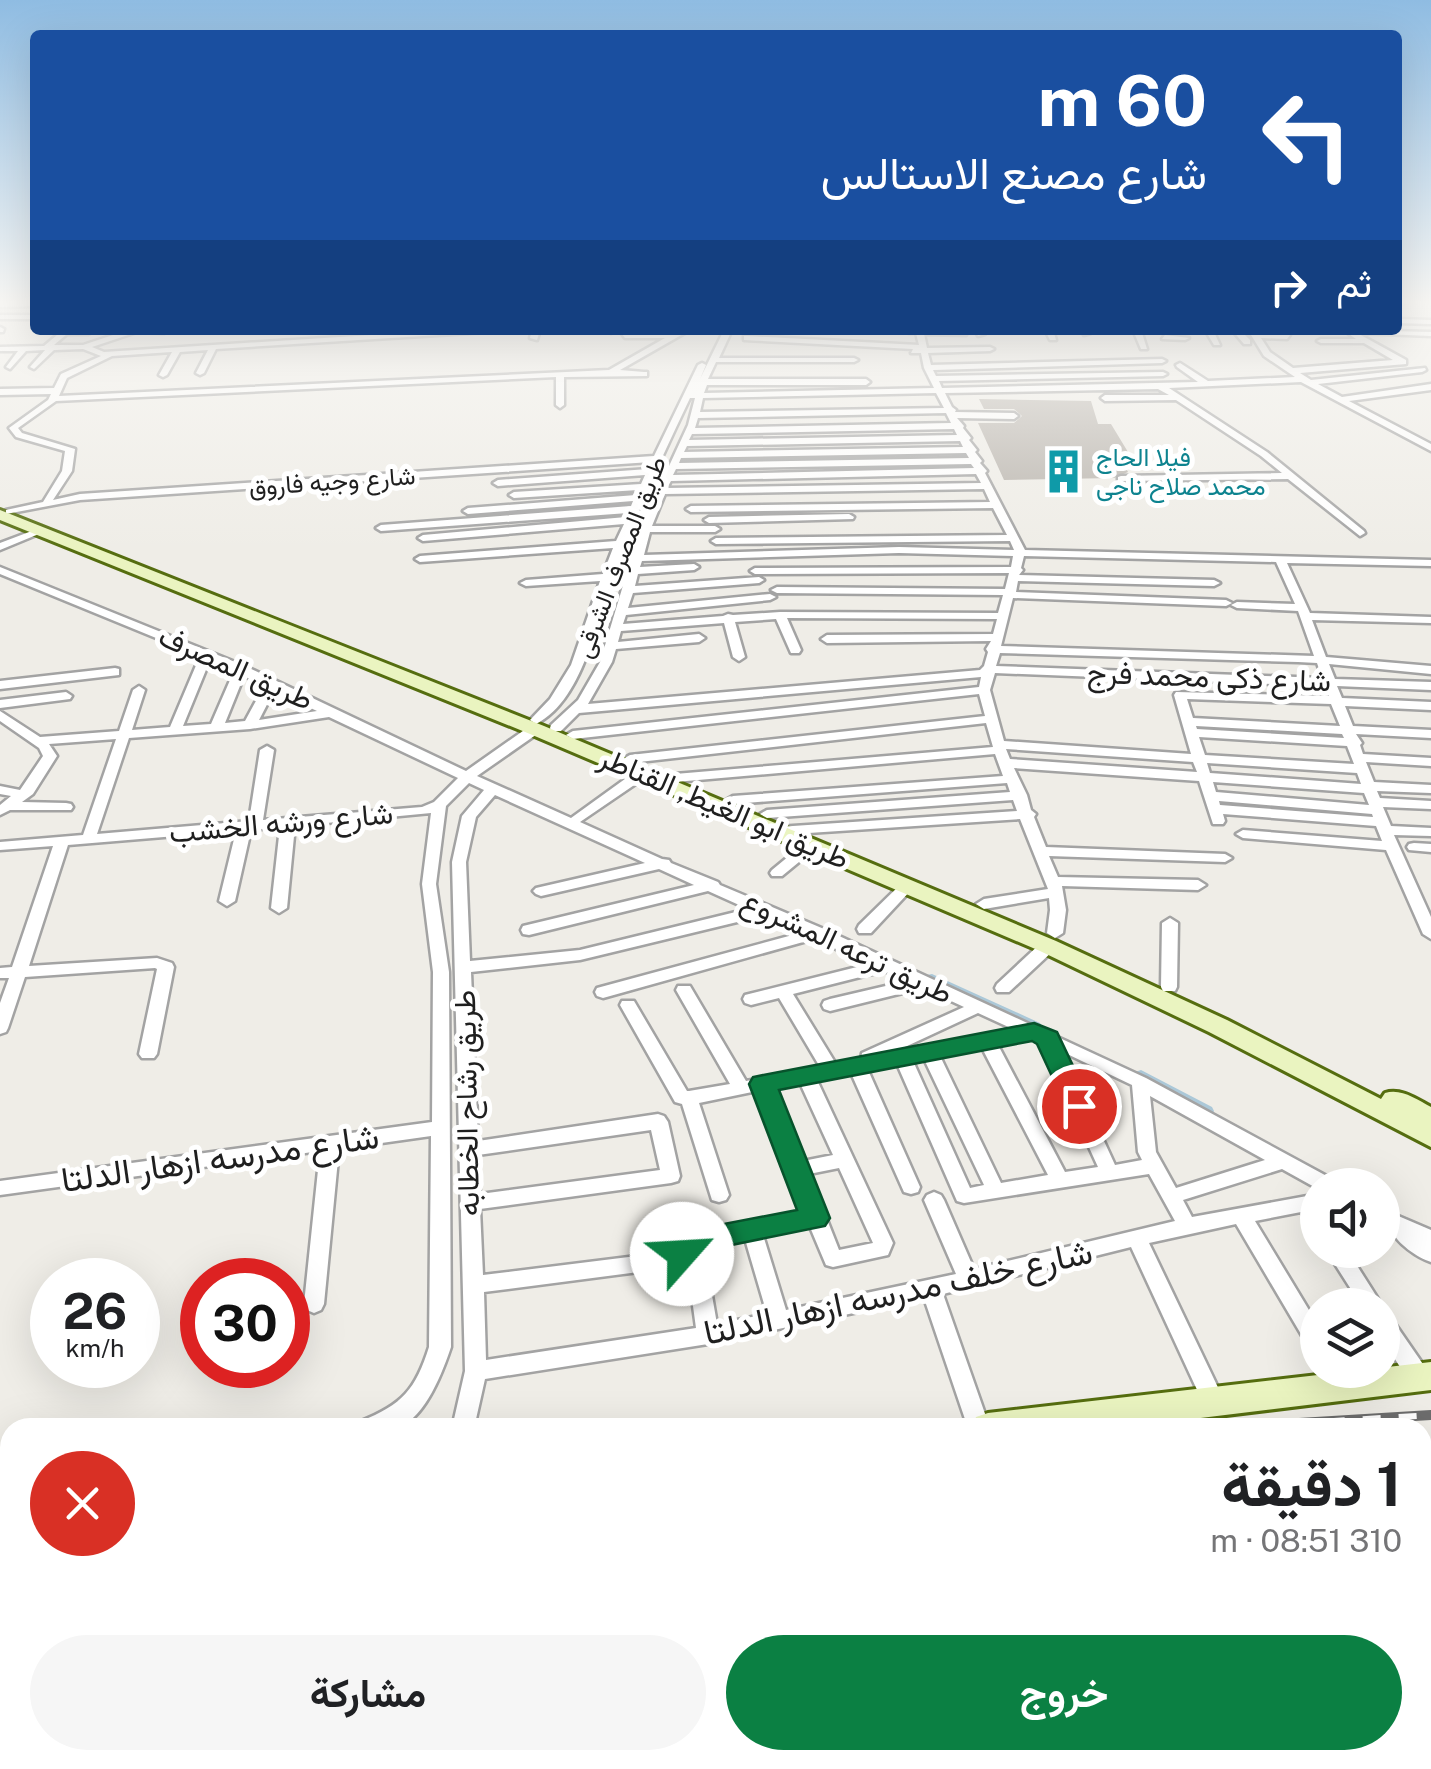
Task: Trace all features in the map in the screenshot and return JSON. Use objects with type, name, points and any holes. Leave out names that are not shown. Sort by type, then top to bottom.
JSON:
[{"type":"main road","name":"طريق ابو الغيط, القناطر","points":[[3,512],[40,531],[550,728],[635,766],[733,800],[773,822]]},
{"type":"main road","name":"طريق ابو الغيط, القناطر","points":[[3,512],[550,728],[773,822],[908,885],[1169,988],[1431,1119]]},
{"type":"main road","name":"طريق ابو الغيط, القناطر","points":[[807,837],[984,904],[1431,1137]]},
{"type":"main road","points":[[1400,1377],[1425,1377]]},
{"type":"main road","points":[[1068,1418],[1300,1385]]},
{"type":"street","points":[[47,502],[67,471],[72,453],[66,447],[19,435],[14,428],[52,398],[59,385]]},
{"type":"street","points":[[0,394],[52,398],[362,385]]},
{"type":"street","points":[[560,385],[560,405]]},
{"type":"street","name":"طريق المصرف الشرقى","points":[[550,728],[576,709],[606,662],[645,529],[669,490],[702,385]]},
{"type":"street","name":"طريق المصرف الشرقى","points":[[550,728],[583,658],[607,576],[650,472],[672,424],[696,398],[702,385]]},
{"type":"street","points":[[696,398],[783,385]]},
{"type":"street","points":[[904,385],[950,407]]},
{"type":"street","points":[[919,385],[950,407]]},
{"type":"street","points":[[940,385],[1016,541],[1018,574],[994,643],[984,690],[1001,752],[1054,887],[1051,939],[1003,988]]},
{"type":"street","points":[[669,490],[908,461],[965,385]]},
{"type":"street","points":[[696,398],[903,410],[950,407],[1008,385]]},
{"type":"street","points":[[696,398],[903,410],[950,407],[1071,385]]},
{"type":"street","points":[[684,443],[950,407],[1199,385]]},
{"type":"street","points":[[1312,385],[1431,448]]},
{"type":"street","points":[[1322,391],[1362,385]]},
{"type":"street","points":[[672,424],[696,398],[772,386]]},
{"type":"street","points":[[1160,386],[1249,443],[1360,533]]},
{"type":"street","points":[[1177,386],[1193,399]]},
{"type":"street","points":[[1340,400],[1431,388]]},
{"type":"street","points":[[25,406],[52,398]]},
{"type":"street","points":[[696,398],[903,410],[950,407]]},
{"type":"street","points":[[696,398],[950,407],[1014,416]]},
{"type":"street","points":[[696,398],[875,424]]},
{"type":"street","points":[[1043,401],[1176,398]]},
{"type":"street","points":[[914,501],[908,461],[950,407]]},
{"type":"street","points":[[1409,436],[1431,432]]},
{"type":"street","name":"شارع وجيه فاروق","points":[[3,512],[47,502],[656,459]]},
{"type":"street","points":[[677,460],[908,461]]},
{"type":"street","points":[[498,483],[650,472]]},
{"type":"street","points":[[1121,479],[1287,476]]},
{"type":"street","points":[[669,490],[914,501],[995,500]]},
{"type":"street","points":[[669,490],[714,530]]},
{"type":"street","points":[[514,495],[637,504]]},
{"type":"street","points":[[691,509],[995,500]]},
{"type":"street","points":[[714,530],[914,501]]},
{"type":"street","points":[[468,510],[637,504]]},
{"type":"street","points":[[381,528],[637,504]]},
{"type":"street","points":[[423,538],[637,504]]},
{"type":"street","points":[[645,529],[1016,541],[1430,562]]},
{"type":"street","points":[[708,554],[714,530]]},
{"type":"street","points":[[0,547],[40,531]]},
{"type":"street","points":[[634,565],[708,554],[1016,541],[1280,560],[1430,562]]},
{"type":"street","points":[[420,560],[622,544]]},
{"type":"street","points":[[1280,560],[1431,934]]},
{"type":"street","points":[[634,565],[694,567]]},
{"type":"street","name":"طريق المصرف","points":[[0,570],[241,669],[467,777]]},
{"type":"street","points":[[626,590],[757,576],[1018,574],[1214,583]]},
{"type":"street","points":[[526,583],[607,576]]},
{"type":"street","points":[[620,612],[774,594],[1011,593],[1232,604],[1304,614]]},
{"type":"street","points":[[780,615],[795,650]]},
{"type":"street","points":[[1270,615],[1431,620]]},
{"type":"street","points":[[616,628],[728,616],[1002,616]]},
{"type":"street","points":[[728,616],[739,657]]},
{"type":"street","points":[[611,646],[699,638]]},
{"type":"street","points":[[827,639],[994,643],[1320,660],[1431,670]]},
{"type":"street","points":[[175,731],[207,654]]},
{"type":"street","points":[[216,728],[241,669]]},
{"type":"street","name":"شارع ذكى محمد فرج","points":[[576,709],[986,671],[1431,686]]},
{"type":"street","points":[[0,685],[115,672]]},
{"type":"street","points":[[250,725],[272,683]]},
{"type":"street","points":[[88,840],[140,690]]},
{"type":"street","points":[[397,1418],[435,1366],[440,1348],[442,972],[429,884],[439,806],[467,777],[550,728],[984,690]]},
{"type":"street","points":[[1431,706],[1180,695],[1214,809],[1380,812],[1431,789]]},
{"type":"street","points":[[0,704],[66,696]]},
{"type":"street","points":[[38,741],[250,725],[336,712]]},
{"type":"street","points":[[0,716],[38,741],[50,756],[24,795],[4,809]]},
{"type":"street","points":[[577,819],[635,766],[991,719]]},
{"type":"street","points":[[1190,728],[1431,734]]},
{"type":"street","points":[[227,901],[267,750]]},
{"type":"street","points":[[1001,752],[1204,774],[1380,812],[1431,832]]},
{"type":"street","points":[[676,778],[1001,752],[1198,754],[1362,764],[1431,762]]},
{"type":"street","name":"طريق ترعه المشروع","points":[[467,777],[714,884],[1041,1035],[1140,1082],[1300,1170]]},
{"type":"street","points":[[733,800],[1012,779]]},
{"type":"street","name":"طريق رشاح الخطابه","points":[[465,1418],[476,1371],[461,847],[469,816],[493,788]]},
{"type":"street","points":[[0,790],[24,795]]},
{"type":"street","points":[[773,822],[1020,795]]},
{"type":"street","points":[[1242,834],[1431,805]]},
{"type":"street","name":"شارع ورشه الخشب","points":[[4,846],[414,812],[439,806]]},
{"type":"street","points":[[4,809],[66,807]]},
{"type":"street","points":[[777,873],[807,837],[1028,814]]},
{"type":"street","points":[[279,908],[288,823]]},
{"type":"street","points":[[0,1028],[62,842]]},
{"type":"street","points":[[0,864],[4,846]]},
{"type":"street","points":[[434,847],[461,847]]},
{"type":"street","points":[[1414,847],[1431,848]]},
{"type":"street","points":[[1042,851],[1225,858]]},
{"type":"street","points":[[541,891],[664,863]]},
{"type":"street","points":[[529,930],[714,884]]},
{"type":"street","points":[[865,929],[908,885]]},
{"type":"street","points":[[984,904],[1054,887],[1198,885]]},
{"type":"street","points":[[464,967],[580,955],[765,910]]},
{"type":"street","points":[[1169,988],[1170,923]]},
{"type":"street","points":[[603,992],[818,934]]},
{"type":"street","points":[[0,973],[157,963],[166,968],[148,1054]]},
{"type":"street","points":[[751,999],[886,965]]},
{"type":"street","points":[[830,1005],[923,983]]},
{"type":"street","points":[[684,990],[740,1088]]},
{"type":"street","points":[[783,991],[844,1068],[911,1187]]},
{"type":"street","points":[[628,1005],[681,1097],[689,1098],[988,1041],[1041,1035],[1110,1174]]},
{"type":"street","points":[[844,1068],[978,1008]]},
{"type":"street","points":[[988,1041],[1060,1182]]},
{"type":"street","points":[[929,1052],[996,1191]]},
{"type":"street","points":[[441,1057],[466,1054]]},
{"type":"street","points":[[902,1057],[964,1196],[1152,1166]]},
{"type":"street","points":[[762,1084],[833,1259],[883,1246],[806,1076]]},
{"type":"street","points":[[1140,1082],[1152,1166],[1187,1226]]},
{"type":"street","points":[[689,1098],[719,1196]]},
{"type":"street","points":[[468,1149],[658,1122],[670,1176],[470,1204]]},
{"type":"street","name":"شارع مدرسه ازهار الدلتا","points":[[0,1188],[440,1128]]},
{"type":"street","points":[[314,1304],[330,1143]]},
{"type":"street","points":[[794,1170],[845,1160]]},
{"type":"street","points":[[1170,1197],[1284,1161]]},
{"type":"street","points":[[440,1183],[469,1180]]},
{"type":"street","points":[[934,1200],[968,1279]]},
{"type":"street","name":"شارع خلف مدرسه ازهار الدلتا","points":[[476,1371],[708,1335],[1300,1203]]},
{"type":"street","points":[[1241,1215],[1300,1315]]},
{"type":"street","points":[[472,1285],[676,1259],[682,1256],[682,1242],[815,1218]]},
{"type":"street","points":[[1400,1226],[1431,1239]]},
{"type":"street","points":[[752,1230],[779,1320]]},
{"type":"street","points":[[1400,1230],[1431,1254]]},
{"type":"street","points":[[1137,1238],[1213,1400]]},
{"type":"street","points":[[700,1284],[708,1335]]},
{"type":"street","points":[[931,1288],[976,1418]]},
{"type":"street","points":[[1400,1344],[1425,1377]]},
{"type":"building","points":[[979,399],[1091,401],[1098,424],[1111,424],[1131,457],[1120,457],[1128,472],[1114,478],[1004,480],[978,423],[1014,423],[1022,416],[1014,409],[984,409]]},
{"type":"waterway","points":[[932,979],[1035,1027]]},
{"type":"waterway","points":[[1141,1076],[1206,1111]]},
{"type":"railway","points":[[1382,1418],[1431,1415]]},
{"type":"place","name":"فيلا الحاج محمد صلاح ناجى","points":[[1063,471]]},
{"type":"route","points":[[682,1254],[682,1242],[815,1218],[762,1084],[1034,1032],[1048,1038],[1079,1106]]}]
